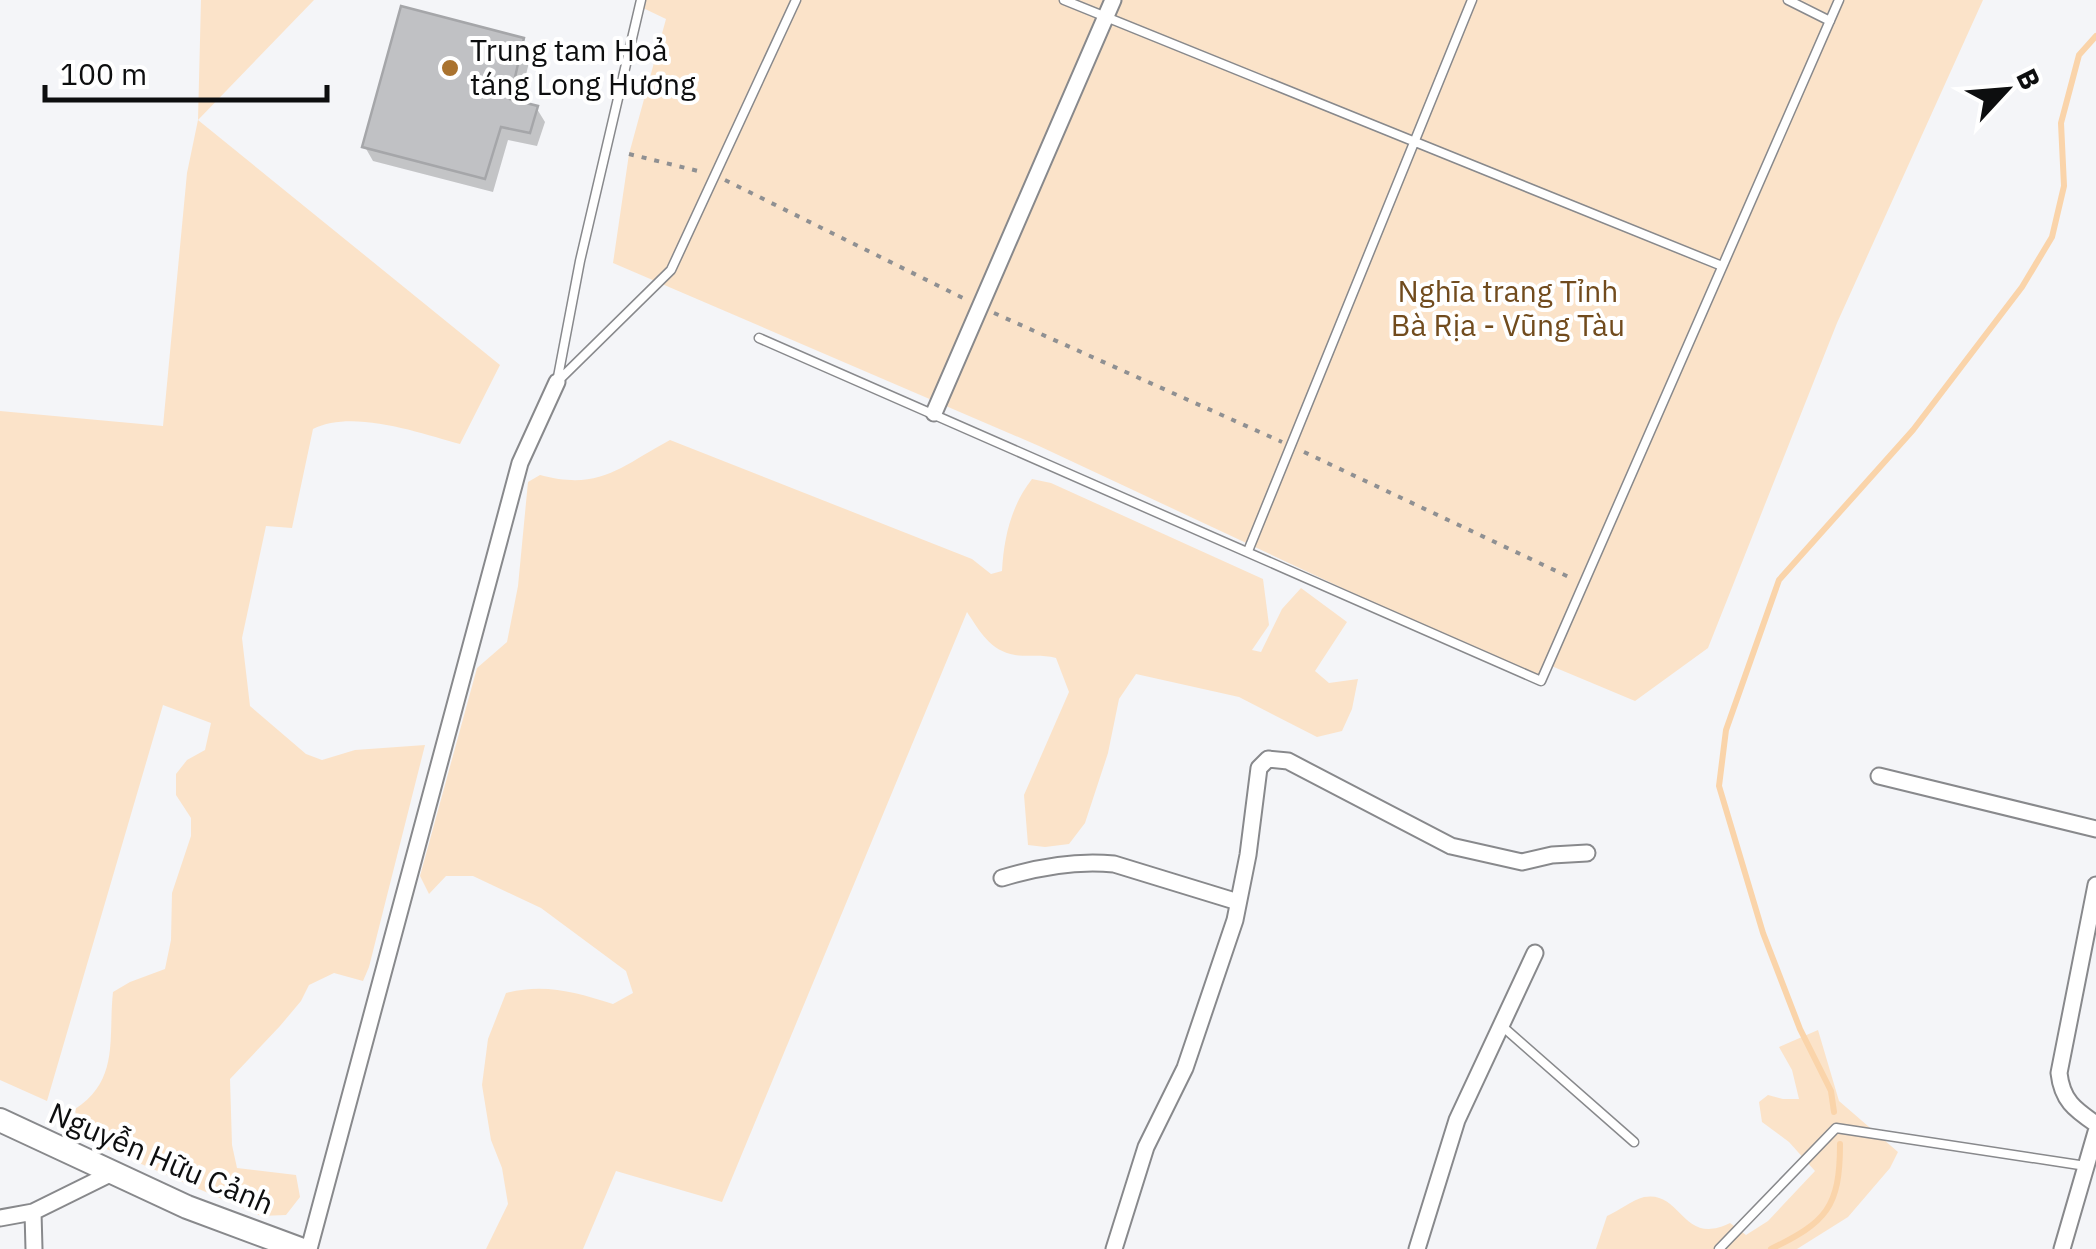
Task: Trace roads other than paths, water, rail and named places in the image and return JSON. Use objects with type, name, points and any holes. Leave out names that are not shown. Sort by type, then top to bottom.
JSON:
[{"type":"main road","name":"Nguyễn Hữu Cảnh","points":[[0,1120],[187,1207],[300,1249]]},
{"type":"street","points":[[934,412],[1113,0]]},
{"type":"street","points":[[309,1249],[520,463],[557,382]]},
{"type":"street","points":[[1114,1249],[1146,1147],[1185,1068],[1238,902],[1259,768],[1268,758],[1288,762],[1451,846],[1522,862],[1587,852]]},
{"type":"street","points":[[1879,776],[2096,829]]},
{"type":"street","points":[[1002,878],[1038,867],[1114,864],[1238,902]]},
{"type":"street","points":[[2096,885],[2059,1073],[2061,1092],[2072,1108],[2096,1124]]},
{"type":"street","points":[[1416,1249],[1458,1120],[1535,953]]},
{"type":"street","points":[[2062,1249],[2096,1132]]},
{"type":"street","points":[[0,1218],[33,1212],[112,1174]]},
{"type":"street","points":[[33,1212],[34,1249]]},
{"type":"lane","points":[[557,382],[580,261],[642,0]]},
{"type":"lane","points":[[557,382],[671,270],[796,0]]},
{"type":"lane","points":[[1064,0],[1722,266]]},
{"type":"lane","points":[[1248,551],[1472,0]]},
{"type":"lane","points":[[1788,0],[1830,21]]},
{"type":"lane","points":[[760,338],[1541,681],[1838,0]]},
{"type":"lane","points":[[1501,1026],[1634,1142]]},
{"type":"lane","points":[[1719,1249],[1836,1128],[2086,1166]]},
{"type":"waterway","points":[[1834,1112],[1831,1091],[1800,1029],[1763,933],[1719,786],[1726,730],[1779,580],[1913,430],[2022,287],[2052,237],[2064,186],[2061,123],[2079,55],[2096,36]]},
{"type":"waterway","points":[[1771,1249],[1805,1230],[1826,1210],[1837,1184],[1840,1144]]},
{"type":"place","name":"Trung tam Hoả táng Long Hương","points":[[450,68]]},
{"type":"park label","name":"Nghĩa trang Tỉnh Bà Rịa - Vũng Tàu","points":[[1508,309]]}]
